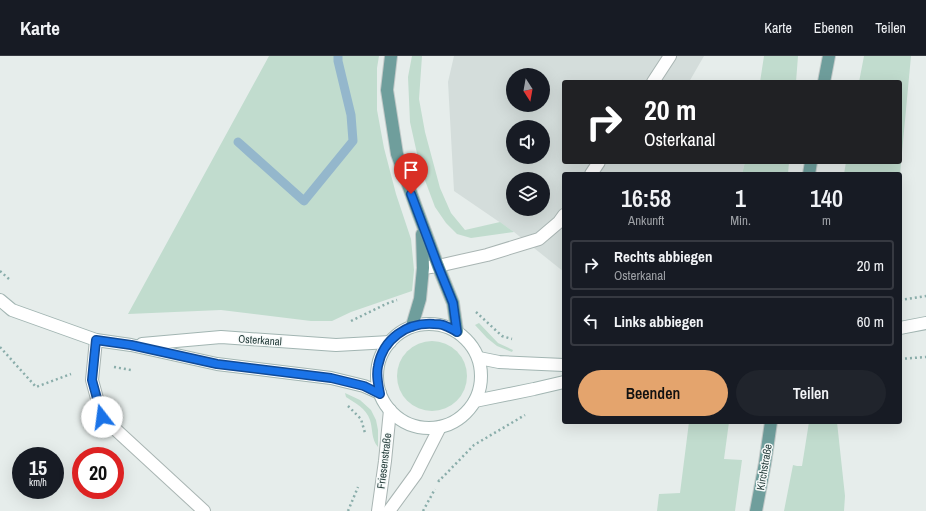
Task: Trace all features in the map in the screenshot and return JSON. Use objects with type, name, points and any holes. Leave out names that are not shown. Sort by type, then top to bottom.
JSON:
[{"type":"main road","points":[[391,56],[387,90],[397,154],[422,225],[453,303],[457,332]]},
{"type":"main road","points":[[653,80],[670,56]]},
{"type":"main road","points":[[824,80],[829,56]]},
{"type":"main road","points":[[423,268],[438,266],[539,239],[562,218]]},
{"type":"main road","points":[[412,326],[420,299],[423,268],[422,225]]},
{"type":"main road","name":"Osterkanal","points":[[0,300],[12,310],[96,340],[131,345],[217,364],[331,378],[364,386],[380,394]]},
{"type":"main road","points":[[902,328],[926,323]]},
{"type":"main road","points":[[427,324],[443,325],[457,332],[474,348],[479,358],[482,372],[480,388],[475,402],[466,413],[454,422],[440,427],[426,428],[413,425],[401,419],[390,410],[380,394],[377,380],[378,366],[382,353],[396,335],[412,326],[427,324]]},
{"type":"main road","name":"Osterkanal","points":[[131,345],[221,337],[336,345],[390,342]]},
{"type":"main road","points":[[96,340],[92,380],[102,417],[204,511]]},
{"type":"main road","points":[[479,358],[499,362],[562,365]]},
{"type":"main road","points":[[475,402],[562,382]]},
{"type":"main road","name":"Friesenstraße","points":[[378,511],[390,410]]},
{"type":"main road","name":"Kirchstraße","points":[[756,511],[771,424]]},
{"type":"main road","name":"Friesenstraße","points":[[389,511],[416,474],[440,427]]},
{"type":"path","points":[[0,271],[12,282]]},
{"type":"path","points":[[902,300],[926,296]]},
{"type":"path","points":[[336,345],[338,328],[386,304],[405,297],[420,299]]},
{"type":"path","points":[[453,303],[467,304],[502,336],[530,346],[532,364]]},
{"type":"path","points":[[0,347],[36,387],[94,365]]},
{"type":"path","points":[[902,359],[926,357]]},
{"type":"path","points":[[331,378],[330,394],[345,402],[361,419],[365,433]]},
{"type":"path","points":[[423,511],[439,481],[474,444],[536,409],[534,389]]},
{"type":"path","points":[[416,474],[439,481]]},
{"type":"shaded area","points":[[454,56],[704,56],[690,80],[562,80],[562,164],[744,164],[742,172],[562,172],[562,270],[514,232],[454,191],[448,82]]},
{"type":"green space","points":[[269,56],[379,56],[377,68],[377,110],[384,148],[396,194],[411,239],[414,270],[412,291],[351,312],[332,321],[311,321],[221,310],[128,314]]},
{"type":"green space","points":[[412,56],[422,56],[419,99],[425,132],[440,188],[451,213],[465,230],[500,222],[514,232],[471,238],[457,234],[446,223],[435,207],[420,167],[410,122],[408,77]]},
{"type":"green space","points":[[764,56],[798,56],[796,80],[760,80]]},
{"type":"green space","points":[[864,56],[911,56],[902,153],[902,80],[859,80]]},
{"type":"green space","points":[[744,164],[789,164],[788,172],[742,172]]},
{"type":"green space","points":[[846,164],[901,164],[900,172],[844,172]]},
{"type":"green space","points":[[479,323],[498,343],[513,350],[512,352],[497,346],[487,338],[475,325]]},
{"type":"green space","points":[[432,341],[445,344],[457,351],[464,363],[467,376],[464,389],[457,401],[445,408],[432,411],[419,408],[407,401],[400,389],[397,376],[400,363],[407,351],[419,344]]},
{"type":"green space","points":[[345,393],[360,400],[371,410],[376,420],[378,430],[378,447],[374,441],[371,423],[366,412],[346,397]]},
{"type":"green space","points":[[689,424],[729,424],[724,459],[742,460],[735,511],[657,511],[659,494],[680,493]]},
{"type":"green space","points":[[809,424],[837,424],[845,496],[844,511],[784,511],[793,465],[802,466]]},
{"type":"waterway","points":[[238,142],[304,201],[353,141],[351,115],[338,56]]},
{"type":"route","points":[[102,417],[92,380],[96,340],[131,345],[217,364],[331,378],[364,386],[380,394],[377,380],[378,366],[382,353],[396,335],[412,326],[427,324],[443,325],[457,332],[453,303],[411,194]]}]
